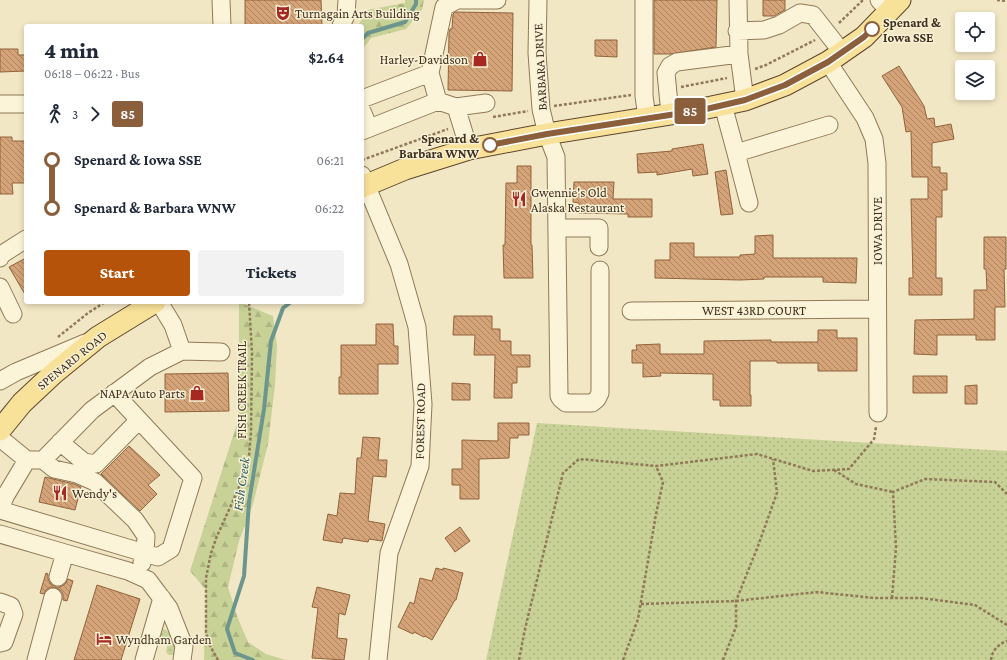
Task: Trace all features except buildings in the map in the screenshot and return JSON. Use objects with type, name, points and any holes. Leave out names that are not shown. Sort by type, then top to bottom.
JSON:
[{"type":"main road","points":[[364,183],[468,149],[745,100],[785,85],[835,57],[864,37],[889,4]]},
{"type":"main road","name":"SPENARD ROAD","points":[[0,430],[22,403],[54,373],[98,337],[152,304]]},
{"type":"street","points":[[222,0],[222,24]]},
{"type":"street","points":[[342,24],[346,15],[347,0]]},
{"type":"street","points":[[438,101],[430,73],[444,7],[457,0],[497,0]]},
{"type":"street","name":"BARBARA DRIVE","points":[[538,0],[537,53],[541,108],[547,134],[556,157],[559,396],[566,403],[592,403],[597,400],[600,393],[600,270]]},
{"type":"street","points":[[644,0],[644,93],[647,118]]},
{"type":"street","points":[[738,0],[738,54],[745,100]]},
{"type":"street","points":[[737,30],[764,30],[779,25],[800,6]]},
{"type":"street","name":"IOWA DRIVE","points":[[800,6],[813,15],[826,32],[835,57],[874,139],[877,163],[878,413]]},
{"type":"street","points":[[670,114],[666,73],[670,66],[677,62],[738,54]]},
{"type":"street","points":[[364,98],[430,73]]},
{"type":"street","points":[[365,130],[438,101],[456,107],[489,110]]},
{"type":"street","points":[[0,104],[24,104]]},
{"type":"street","points":[[723,105],[749,204]]},
{"type":"street","points":[[456,107],[468,149]]},
{"type":"street","points":[[736,153],[828,125]]},
{"type":"street","name":"FOREST ROAD","points":[[364,185],[399,264],[417,327],[423,404],[420,466],[389,553],[378,660]]},
{"type":"street","points":[[557,228],[599,228],[599,247]]},
{"type":"street","points":[[0,258],[1,255],[24,240]]},
{"type":"street","points":[[0,287],[13,314]]},
{"type":"street","points":[[159,304],[173,325],[182,351]]},
{"type":"street","name":"WEST 43RD COURT","points":[[631,311],[877,309]]},
{"type":"street","points":[[0,381],[16,372],[98,337]]},
{"type":"street","points":[[114,393],[193,478],[171,549],[158,557],[0,509],[6,495],[35,460],[60,442],[92,410],[114,393],[150,367],[182,351],[221,352]]},
{"type":"street","points":[[16,372],[28,370],[33,372],[36,377],[34,391]]},
{"type":"street","points":[[60,442],[84,462],[96,464],[139,420]]},
{"type":"street","points":[[0,438],[35,460],[54,469],[77,474],[95,482],[135,520],[146,536],[145,553],[139,576]]},
{"type":"street","points":[[0,534],[128,571],[148,580],[169,608],[184,646],[182,660]]},
{"type":"street","points":[[58,576],[65,554]]},
{"type":"street","points":[[36,660],[53,597]]},
{"type":"street","points":[[144,660],[162,598]]},
{"type":"street","points":[[0,602],[11,606],[14,614],[4,642],[0,643]]},
{"type":"path","points":[[668,90],[727,78],[741,72],[766,65],[809,44],[841,22],[863,0]]},
{"type":"path","points":[[997,0],[1007,1]]},
{"type":"path","points":[[489,110],[541,108],[644,93]]},
{"type":"path","points":[[364,159],[461,125]]},
{"type":"path","name":"FISH CREEK TRAIL","points":[[218,660],[209,644],[206,632],[206,578],[211,553],[238,490],[249,456],[251,432],[252,353],[249,304]]},
{"type":"path","points":[[519,660],[525,629],[563,473],[579,459],[656,466],[757,454],[813,471],[849,469],[874,439],[878,413]]},
{"type":"path","points":[[723,660],[736,626],[736,601],[777,494],[773,459]]},
{"type":"path","points":[[623,660],[638,619],[663,482],[656,466]]},
{"type":"path","points":[[834,470],[856,484],[893,492],[925,479],[995,482],[1007,494]]},
{"type":"path","points":[[892,598],[896,548],[893,492]]},
{"type":"path","points":[[641,604],[736,601],[817,592],[874,598],[921,598],[975,605],[1007,625]]},
{"type":"path","points":[[991,660],[992,655],[998,645],[1007,641]]},
{"type":"green space","points":[[405,0],[424,0],[422,10],[406,29],[371,38],[364,47],[364,24],[359,24],[367,10],[405,3]]},
{"type":"green space","points":[[239,304],[244,304],[273,316],[277,346],[275,385],[268,444],[253,504],[239,541],[228,587],[237,616],[248,642],[266,654],[286,660],[204,660],[206,590],[190,571],[239,417]]},
{"type":"green space","points":[[537,423],[1007,451],[1007,660],[486,660]]},
{"type":"green space","points":[[160,629],[164,629],[171,634],[177,651],[174,655],[169,655],[166,652],[168,642],[158,639]]},
{"type":"waterway","name":"Fish Creek","points":[[364,37],[368,33],[405,22],[416,4],[416,0]]},
{"type":"waterway","name":"Fish Creek","points":[[253,660],[235,653],[227,629],[244,576],[249,502],[264,409],[271,341],[283,308],[288,304]]},
{"type":"bus line","name":"85","points":[[490,145],[547,134],[702,110],[745,100],[785,85],[828,62],[864,37],[872,29]]},
{"type":"place","name":"Turnagain Arts Building","points":[[283,13]]},
{"type":"place","name":"Spenard & Iowa SSE","points":[[872,29]]},
{"type":"place","name":"Harley-Davidson","points":[[480,59]]},
{"type":"place","name":"Spenard & Barbara WNW","points":[[490,145]]},
{"type":"place","name":"Gwennie's Old Alaska Restaurant","points":[[519,199]]},
{"type":"place","name":"NAPA Auto Parts","points":[[197,393]]},
{"type":"place","name":"Wendy's","points":[[60,493]]},
{"type":"place","name":"Wyndham Garden","points":[[104,639]]}]
